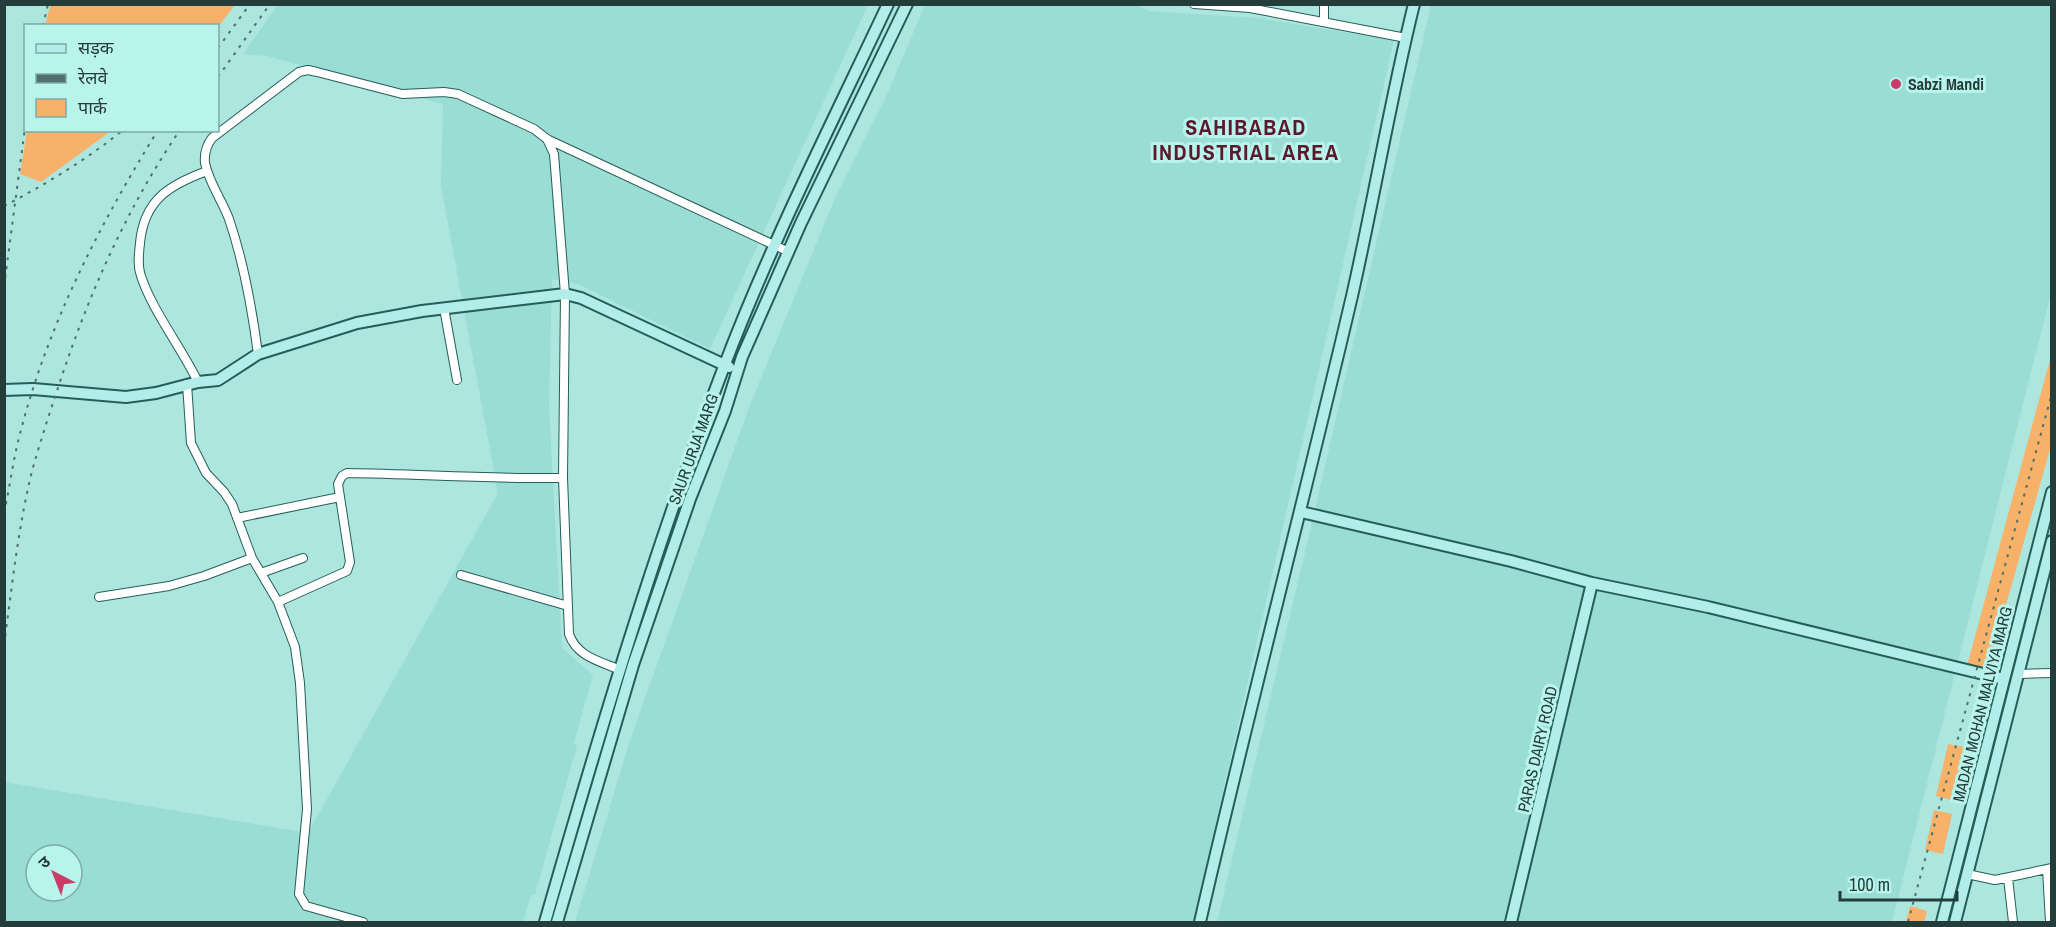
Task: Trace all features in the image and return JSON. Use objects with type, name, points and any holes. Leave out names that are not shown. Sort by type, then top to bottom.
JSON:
[{"type":"street","name":"SAUR URJA MARG","points":[[545,922],[620,670],[681,483],[725,365],[774,246],[888,4]]},
{"type":"street","name":"SAUR URJA MARG","points":[[557,922],[633,665],[690,499],[725,411],[737,371],[789,252],[907,4]]},
{"type":"street","points":[[1194,4],[1250,8],[1406,38]]},
{"type":"street","points":[[1324,4],[1324,21]]},
{"type":"street","points":[[1200,922],[1267,638],[1301,512],[1355,284],[1414,4]]},
{"type":"street","points":[[258,354],[252,308],[239,251],[228,215],[207,171],[205,152],[212,138],[293,75],[308,70],[402,94],[444,92],[458,94],[534,129],[547,139],[789,252]]},
{"type":"street","points":[[547,139],[554,154],[565,294],[563,478],[569,634],[572,644],[578,651],[620,670]]},
{"type":"street","points":[[207,171],[177,184],[151,206],[141,230],[139,260],[141,277],[155,307],[186,358],[193,383],[191,443],[206,473],[229,498],[252,558],[278,602],[295,647],[300,683],[307,810],[299,894],[306,906],[363,922]]},
{"type":"street","points":[[4,390],[33,389],[126,397],[156,393],[193,383],[218,380],[258,354],[357,324],[444,308],[565,294],[581,298],[737,371]]},
{"type":"street","points":[[444,308],[457,380]]},
{"type":"street","points":[[278,602],[347,571],[350,562],[339,480],[347,473],[563,478]]},
{"type":"street","name":"MADAN MOHAN MALVIYA MARG","points":[[1942,922],[2052,492]]},
{"type":"street","points":[[237,518],[340,497]]},
{"type":"street","points":[[1301,512],[1511,561],[1592,583],[1708,607],[2004,679]]},
{"type":"street","name":"MADAN MOHAN MALVIYA MARG","points":[[1955,922],[2052,541]]},
{"type":"street","points":[[99,597],[169,586],[252,558]]},
{"type":"street","points":[[261,573],[303,558]]},
{"type":"street","points":[[461,575],[568,606]]},
{"type":"street","name":"PARAS DAIRY ROAD","points":[[1511,922],[1592,583]]},
{"type":"street","points":[[2018,674],[2052,673]]},
{"type":"street","points":[[1967,874],[1995,880],[2049,869],[2050,922]]},
{"type":"street","points":[[2008,878],[2013,922]]},
{"type":"shaded area","points":[[278,5],[868,5],[710,349],[578,284],[552,279],[549,406],[562,648],[593,675],[574,743],[577,745],[535,895],[531,895],[523,922],[5,922],[4,782],[308,833],[498,493],[441,186],[443,104],[267,56],[243,54]]},
{"type":"shaded area","points":[[925,5],[1138,5],[1149,11],[1258,18],[1394,40],[1193,922],[575,922],[630,740],[750,405],[835,198],[886,97]]},
{"type":"shaded area","points":[[1431,5],[2051,5],[2051,293],[1892,922],[1217,922]]},
{"type":"green space","points":[[51,4],[235,4],[219,26],[45,24]]},
{"type":"green space","points":[[27,132],[110,132],[41,182],[20,174]]},
{"type":"green space","points":[[2051,356],[2051,446],[1987,672],[1967,666]]},
{"type":"green space","points":[[1948,744],[1969,748],[1955,801],[1936,796]]},
{"type":"green space","points":[[1934,810],[1952,814],[1943,854],[1925,850]]},
{"type":"green space","points":[[1910,906],[1927,911],[1924,922],[1906,922]]},
{"type":"railway","points":[[43,24],[48,4]]},
{"type":"railway","points":[[219,47],[250,4]]},
{"type":"railway","points":[[219,76],[270,4]]},
{"type":"railway","points":[[4,287],[24,132]]},
{"type":"railway","points":[[4,206],[65,171],[120,132]]},
{"type":"railway","points":[[4,513],[28,404],[57,322],[94,243],[157,132]]},
{"type":"railway","points":[[4,645],[27,492],[40,443],[67,362],[93,293],[124,226],[141,193],[179,132]]},
{"type":"railway","points":[[1908,922],[2052,393]]},
{"type":"place","name":"Sabzi Mandi","points":[[1896,84]]},
{"type":"district","name":"SAHIBABAD INDUSTRIAL AREA","points":[[1246,140]]}]
